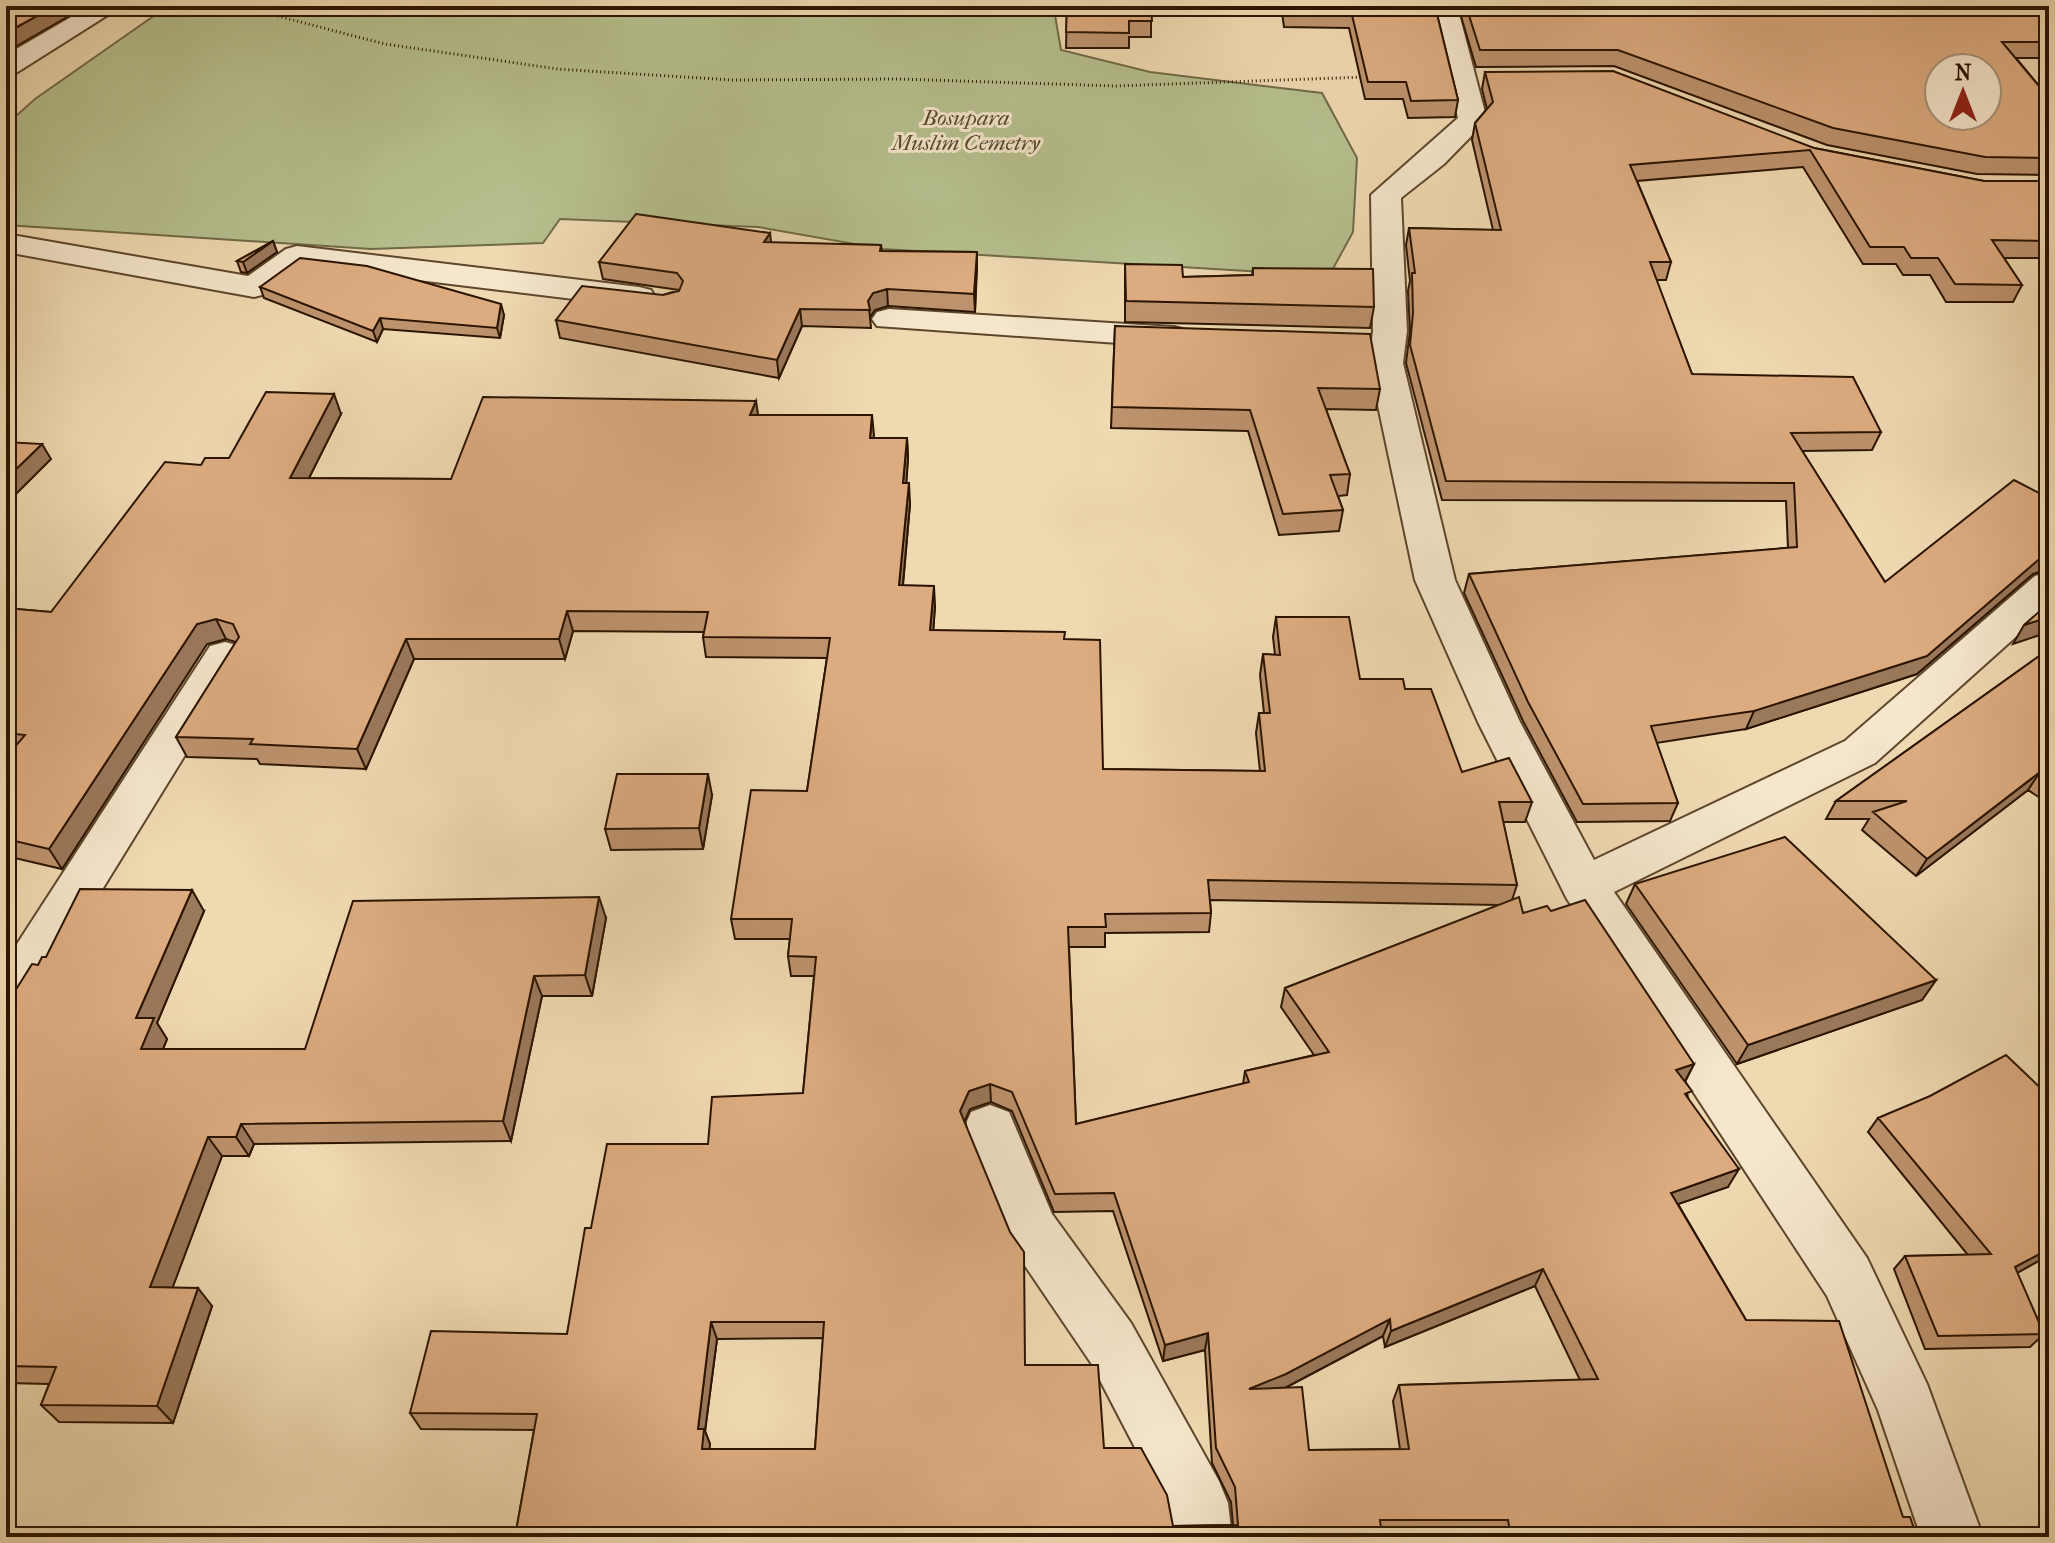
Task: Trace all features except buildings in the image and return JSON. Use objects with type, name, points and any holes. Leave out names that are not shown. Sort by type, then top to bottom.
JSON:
[{"type":"street","points":[[6,67],[109,6]]},
{"type":"street","points":[[1444,6],[1477,78],[1473,120],[1434,158],[1386,195],[1373,342],[1386,363],[1435,580],[1499,722],[1584,886],[1847,1277],[1906,1405],[1952,1537]]},
{"type":"street","points":[[6,243],[254,287],[297,256],[667,300]]},
{"type":"street","points":[[889,319],[1204,338]]},
{"type":"street","points":[[1584,886],[1860,752],[2049,585]]},
{"type":"street","points":[[6,1003],[225,656]]},
{"type":"street","points":[[990,1128],[1032,1230],[1111,1343],[1197,1503],[1201,1537]]},
{"type":"path","points":[[239,6],[385,44],[558,69],[732,80],[898,79],[1116,86],[1291,77],[1369,77]]},
{"type":"green space","name":"Bosupara Muslim Cemetry","points":[[168,6],[1001,6],[1055,15],[1061,50],[1150,72],[1322,93],[1357,158],[1353,232],[1329,276],[883,249],[758,227],[560,219],[543,243],[371,249],[6,225],[6,125],[35,99]]}]
